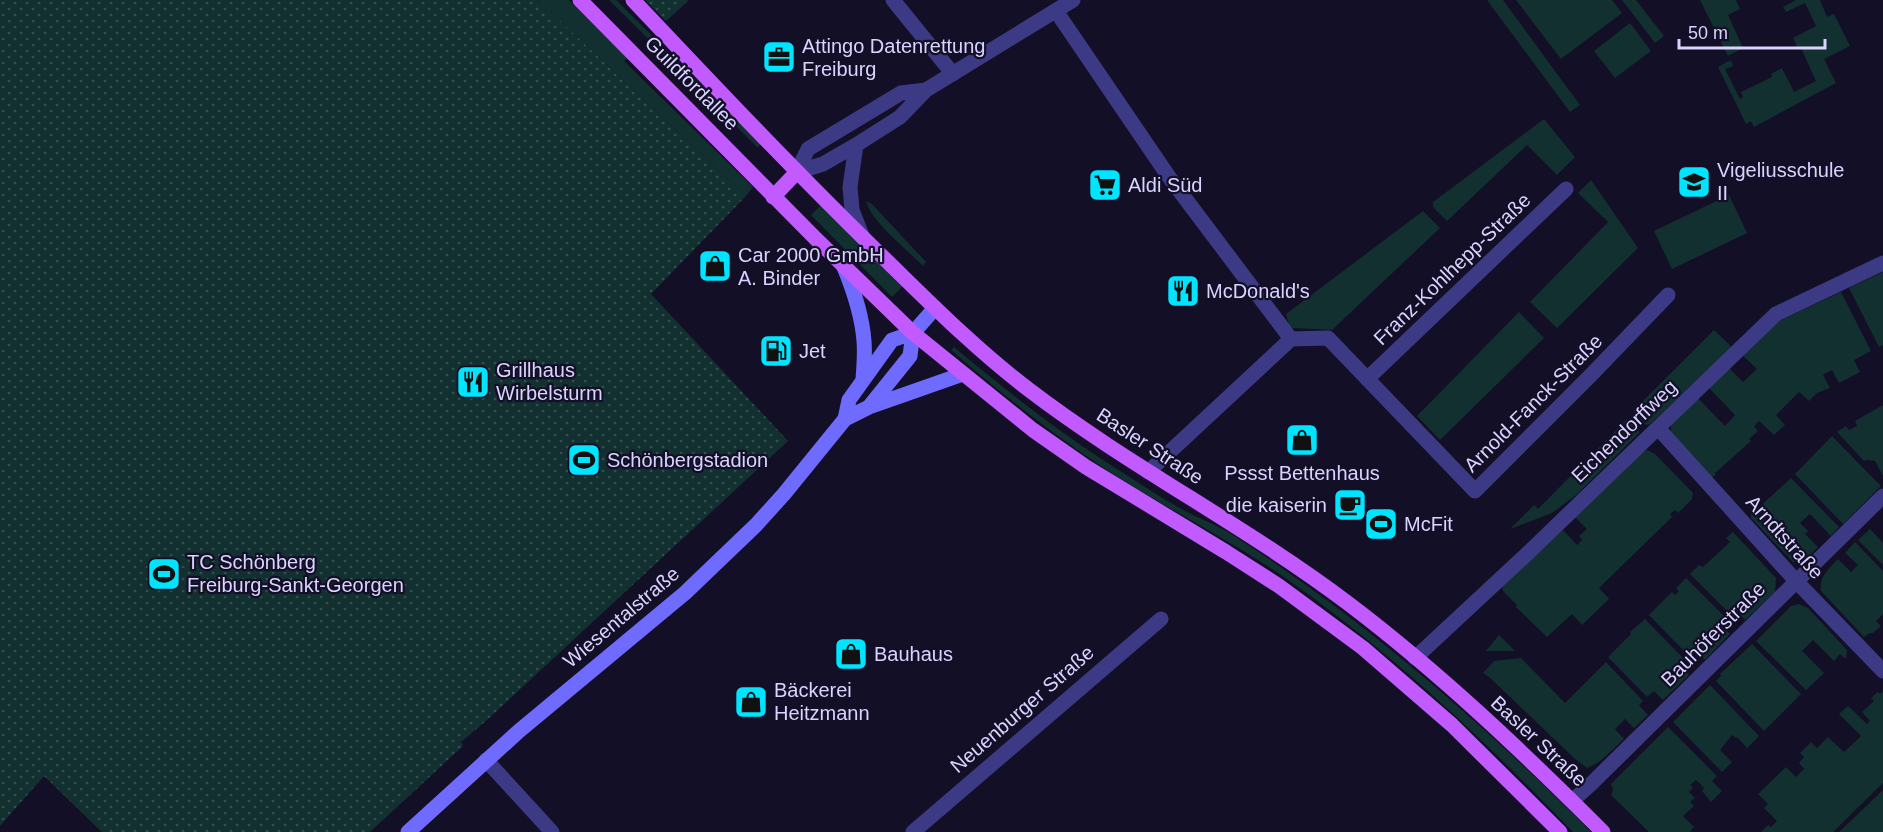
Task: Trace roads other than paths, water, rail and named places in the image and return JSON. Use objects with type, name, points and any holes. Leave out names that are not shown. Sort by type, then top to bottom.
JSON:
[{"type":"main road","name":"Guildfordallee","points":[[580,0],[773,197]]},
{"type":"main road","name":"Guildfordallee","points":[[633,0],[797,172]]},
{"type":"main road","points":[[797,172],[773,197],[914,333],[1033,430],[1077,461],[1279,586],[1363,648],[1452,725],[1560,832]]},
{"type":"main road","name":"Basler Straße","points":[[797,172],[935,309],[993,362],[1096,438],[1227,520],[1350,605],[1465,701],[1604,832]]},
{"type":"main road","points":[[844,267],[854,293],[863,328],[865,343],[863,379]]},
{"type":"main road","name":"Wiesentalstraße","points":[[845,419],[849,400],[892,340],[914,333],[935,309]]},
{"type":"main road","name":"Wiesentalstraße","points":[[408,832],[486,760],[685,592],[756,525],[845,419],[869,407],[910,356],[914,333]]},
{"type":"main road","points":[[869,407],[963,374]]},
{"type":"street","points":[[893,0],[953,74]]},
{"type":"street","points":[[797,172],[823,164],[856,145],[900,117],[926,90],[1073,0]]},
{"type":"street","points":[[1056,11],[1169,177],[1291,339],[1148,472]]},
{"type":"street","points":[[797,172],[808,149],[901,93],[926,90]]},
{"type":"street","points":[[856,145],[850,187],[852,210],[863,238]]},
{"type":"street","name":"Franz-Kohlhepp-Straße","points":[[1367,379],[1566,189]]},
{"type":"street","name":"Eichendorffweg","points":[[1415,658],[1776,314],[1883,263]]},
{"type":"street","name":"Arnold-Fanck-Straße","points":[[1291,339],[1328,338],[1475,491],[1668,295]]},
{"type":"street","name":"Arndtstraße","points":[[1658,428],[1796,581],[1883,671]]},
{"type":"street","name":"Bauhöferstraße","points":[[1572,801],[1883,496]]},
{"type":"street","name":"Neuenburger Straße","points":[[913,832],[1161,618]]},
{"type":"street","points":[[486,760],[552,832]]},
{"type":"place","name":"Attingo Datenrettung Freiburg","points":[[779,57]]},
{"type":"place","name":"Vigeliusschule II","points":[[1694,182]]},
{"type":"place","name":"Aldi Süd","points":[[1105,185]]},
{"type":"place","name":"Car 2000 GmbH A. Binder","points":[[715,266]]},
{"type":"place","name":"McDonald's","points":[[1183,291]]},
{"type":"place","name":"Jet","points":[[776,351]]},
{"type":"place","name":"Grillhaus Wirbelsturm","points":[[473,382]]},
{"type":"place","name":"Pssst Bettenhaus","points":[[1302,440]]},
{"type":"place","name":"Schönbergstadion","points":[[584,460]]},
{"type":"place","name":"die kaiserin","points":[[1350,505]]},
{"type":"place","name":"McFit","points":[[1381,524]]},
{"type":"place","name":"TC Schönberg Freiburg-Sankt-Georgen","points":[[164,574]]},
{"type":"place","name":"Bauhaus","points":[[851,654]]},
{"type":"place","name":"Bäckerei Heitzmann","points":[[751,702]]}]
